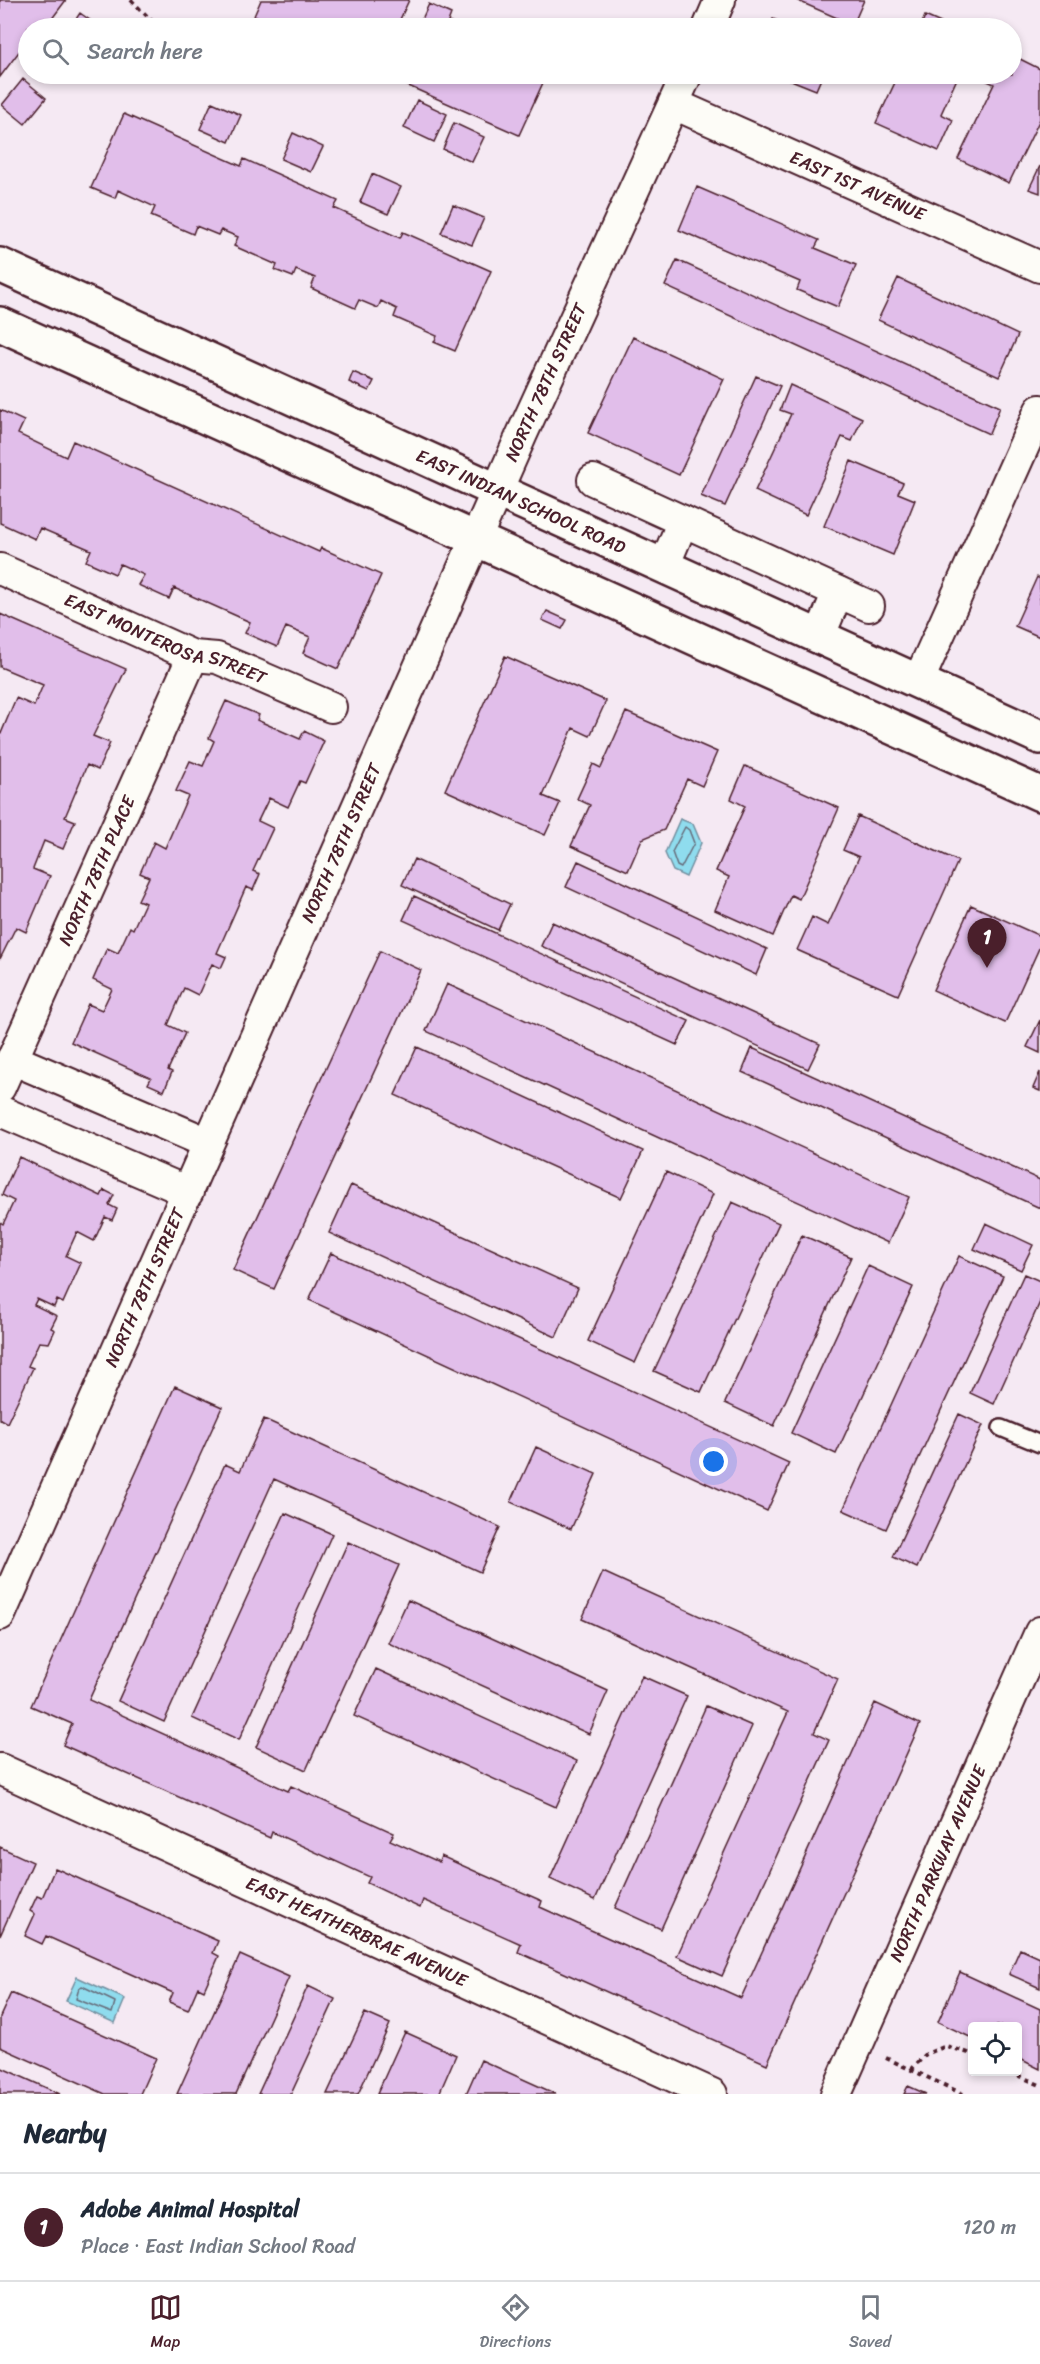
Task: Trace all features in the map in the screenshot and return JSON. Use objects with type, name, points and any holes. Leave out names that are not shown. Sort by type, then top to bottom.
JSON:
[{"type":"main road","name":"EAST INDIAN SCHOOL ROAD","points":[[0,265],[1040,737]]},
{"type":"main road","points":[[0,324],[1040,794]]},
{"type":"street","points":[[712,18],[720,0]]},
{"type":"street","name":"NORTH 78TH STREET","points":[[0,1615],[497,492],[683,84]]},
{"type":"street","name":"EAST 1ST AVENUE","points":[[674,104],[1040,267]]},
{"type":"street","points":[[918,682],[1040,410]]},
{"type":"street","points":[[593,480],[869,606]]},
{"type":"street","points":[[664,566],[683,521]]},
{"type":"street","name":"EAST MONTEROSA STREET","points":[[0,569],[194,656],[218,658],[331,707]]},
{"type":"street","points":[[819,637],[838,592]]},
{"type":"street","name":"NORTH 78TH PLACE","points":[[0,1087],[194,656]]},
{"type":"street","points":[[12,1059],[208,1143]]},
{"type":"street","points":[[0,1111],[188,1191]]},
{"type":"street","name":"NORTH PARKWAY AVENUE","points":[[836,2094],[1040,1632]]},
{"type":"street","name":"EAST HEATHERBRAE AVENUE","points":[[0,1769],[712,2094]]},
{"type":"lane","points":[[1001,1428],[1040,1444]]},
{"type":"path","points":[[131,0],[149,18]]},
{"type":"path","points":[[911,2070],[926,2054],[946,2046],[968,2053]]},
{"type":"path","points":[[886,2058],[963,2094]]},
{"type":"path","points":[[1019,2076],[1039,2085],[1040,2091]]},
{"type":"water","points":[[680,819],[693,824],[701,843],[686,877],[673,871],[665,853]]},
{"type":"water","points":[[77,1977],[125,1999],[115,2023],[66,2001]]},
{"type":"building","points":[[0,0],[66,0],[52,18],[18,18],[18,53],[0,77]]},
{"type":"building","points":[[261,0],[409,0],[401,18],[258,18],[254,16]]},
{"type":"building","points":[[796,0],[864,0],[856,18],[837,18]]},
{"type":"building","points":[[429,4],[451,14],[450,18],[423,18]]},
{"type":"building","points":[[80,13],[87,18],[77,18]]},
{"type":"building","points":[[1022,60],[1040,69],[1040,119],[1009,183],[958,159],[994,84],[1022,84]]},
{"type":"building","points":[[19,84],[29,84],[46,98],[25,124],[2,105]]},
{"type":"building","points":[[404,84],[542,84],[519,135]]},
{"type":"building","points":[[801,84],[819,84],[816,90]]},
{"type":"building","points":[[894,84],[954,84],[941,114],[953,120],[939,151],[876,123]]},
{"type":"building","points":[[417,100],[447,114],[434,142],[404,128]]},
{"type":"building","points":[[212,102],[241,115],[229,142],[200,129]]},
{"type":"building","points":[[124,114],[241,166],[244,159],[338,201],[334,208],[400,238],[403,232],[491,271],[455,351],[434,342],[437,336],[394,317],[397,309],[381,301],[378,308],[359,300],[355,308],[311,288],[315,278],[296,270],[293,277],[275,270],[277,265],[234,246],[238,237],[221,230],[218,235],[196,226],[193,234],[151,216],[155,207],[118,190],[115,198],[91,188]]},
{"type":"building","points":[[454,123],[484,137],[472,162],[443,149]]},
{"type":"building","points":[[293,133],[323,147],[311,172],[281,159]]},
{"type":"building","points":[[1040,166],[1040,193],[1029,189]]},
{"type":"building","points":[[372,174],[401,187],[388,214],[360,202]]},
{"type":"building","points":[[697,187],[819,240],[815,248],[856,265],[838,307],[797,290],[800,282],[679,230]]},
{"type":"building","points":[[453,205],[484,218],[472,245],[441,233]]},
{"type":"building","points":[[677,260],[1000,407],[989,434],[665,286]]},
{"type":"building","points":[[898,278],[1018,335],[999,377],[878,320]]},
{"type":"building","points":[[633,337],[724,379],[679,475],[588,433]]},
{"type":"building","points":[[353,372],[374,381],[369,391],[349,382]]},
{"type":"building","points":[[756,376],[780,386],[725,506],[701,496]]},
{"type":"building","points":[[790,385],[862,418],[852,441],[842,437],[806,515],[755,491],[791,414],[780,410]]},
{"type":"building","points":[[0,410],[24,421],[18,434],[66,457],[73,441],[319,552],[321,548],[381,575],[338,669],[303,653],[310,637],[286,627],[277,647],[245,633],[250,622],[174,588],[169,599],[138,585],[144,575],[120,564],[115,574],[86,561],[91,550],[40,528],[35,539],[0,523]]},
{"type":"building","points":[[851,461],[903,483],[898,493],[915,500],[893,555],[824,526]]},
{"type":"building","points":[[1037,577],[1040,579],[1040,637],[1015,626]]},
{"type":"building","points":[[547,611],[567,620],[562,629],[542,620]]},
{"type":"building","points":[[0,614],[126,669],[93,736],[110,743],[98,770],[87,765],[65,817],[75,821],[63,849],[44,841],[33,869],[50,876],[26,932],[16,927],[0,959],[0,736],[16,698],[34,706],[43,685],[0,667]]},
{"type":"building","points":[[505,656],[606,701],[590,736],[573,728],[543,796],[560,803],[545,835],[445,790]]},
{"type":"building","points":[[226,701],[259,715],[257,720],[300,739],[304,731],[324,741],[305,783],[300,781],[288,807],[269,798],[258,821],[273,828],[253,871],[260,874],[253,890],[246,887],[217,953],[226,957],[221,968],[212,964],[198,995],[184,988],[168,1025],[185,1033],[168,1070],[172,1072],[164,1091],[148,1084],[151,1078],[71,1042],[88,1004],[102,1010],[112,989],[93,980],[107,948],[118,953],[130,927],[133,929],[145,903],[138,900],[149,877],[140,873],[154,842],[165,848],[188,796],[176,791],[190,761],[203,766],[214,741],[209,738]]},
{"type":"building","points":[[626,712],[717,752],[702,786],[687,779],[664,830],[642,839],[628,871],[571,846],[590,805],[577,799],[593,764],[601,768]]},
{"type":"building","points":[[745,766],[839,808],[799,899],[791,895],[773,936],[715,910],[729,877],[716,871],[745,806],[731,799]]},
{"type":"building","points":[[858,816],[958,861],[898,995],[797,950],[812,917],[828,925],[859,857],[843,850]]},
{"type":"building","points":[[414,859],[510,904],[498,930],[402,885]]},
{"type":"building","points":[[578,861],[767,949],[756,975],[566,887]]},
{"type":"building","points":[[414,896],[689,1021],[677,1045],[403,920]]},
{"type":"building","points":[[971,905],[1040,936],[1040,946],[1005,1023],[933,990]]},
{"type":"building","points":[[552,922],[820,1044],[808,1069],[541,946]]},
{"type":"building","points":[[380,951],[421,970],[274,1289],[233,1270]]},
{"type":"building","points":[[447,984],[909,1197],[888,1243],[426,1031]]},
{"type":"building","points":[[1040,1020],[1040,1053],[1027,1047]]},
{"type":"building","points":[[417,1047],[643,1151],[621,1198],[395,1095]]},
{"type":"building","points":[[752,1048],[1040,1180],[1040,1208],[742,1072]]},
{"type":"building","points":[[1040,1072],[1040,1091],[1033,1088]]},
{"type":"building","points":[[19,1157],[101,1196],[104,1190],[114,1195],[109,1205],[117,1209],[112,1220],[105,1217],[94,1241],[77,1232],[66,1256],[81,1263],[63,1303],[57,1300],[54,1307],[37,1299],[34,1305],[57,1316],[51,1328],[55,1330],[49,1343],[39,1342],[28,1366],[33,1368],[7,1423],[0,1419],[0,1222],[3,1224],[14,1201],[2,1195]]},
{"type":"building","points":[[666,1172],[713,1194],[635,1363],[588,1341]]},
{"type":"building","points":[[351,1185],[578,1288],[556,1337],[329,1233]]},
{"type":"building","points":[[732,1202],[779,1223],[701,1392],[654,1371]]},
{"type":"building","points":[[986,1223],[1033,1245],[1021,1270],[974,1249]]},
{"type":"building","points":[[802,1235],[851,1257],[774,1426],[725,1403]]},
{"type":"building","points":[[331,1253],[789,1463],[767,1511],[309,1300]]},
{"type":"building","points":[[959,1256],[1003,1276],[886,1529],[843,1510]]},
{"type":"building","points":[[868,1266],[913,1287],[836,1454],[791,1433]]},
{"type":"building","points":[[1024,1274],[1040,1281],[1040,1302],[994,1404],[970,1393]]},
{"type":"building","points":[[175,1386],[222,1407],[89,1700],[288,1791],[291,1786],[394,1833],[390,1840],[439,1862],[441,1856],[542,1901],[540,1907],[741,1998],[875,1703],[920,1724],[767,2064],[518,1952],[521,1944],[423,1900],[420,1908],[367,1883],[370,1877],[272,1832],[270,1838],[63,1745],[72,1724],[31,1706]]},
{"type":"building","points":[[959,1414],[983,1425],[917,1568],[893,1557]]},
{"type":"building","points":[[264,1419],[500,1527],[480,1572],[274,1479],[164,1722],[118,1701],[225,1464],[240,1471]]},
{"type":"building","points":[[536,1447],[596,1474],[571,1529],[511,1502]]},
{"type":"building","points":[[285,1513],[332,1534],[239,1740],[192,1718]]},
{"type":"building","points":[[348,1542],[399,1565],[306,1770],[256,1747]]},
{"type":"building","points":[[603,1572],[838,1679],[814,1733],[829,1740],[722,1976],[677,1956],[788,1712],[582,1619]]},
{"type":"building","points":[[408,1600],[608,1691],[589,1734],[388,1643]]},
{"type":"building","points":[[376,1669],[577,1761],[556,1807],[354,1716]]},
{"type":"building","points":[[642,1676],[687,1696],[595,1900],[550,1879]]},
{"type":"building","points":[[706,1706],[752,1726],[661,1929],[615,1908]]},
{"type":"building","points":[[0,1847],[33,1862],[0,1936]]},
{"type":"building","points":[[55,1868],[218,1941],[213,1953],[219,1956],[204,1990],[198,1987],[188,2010],[169,2002],[173,1993],[46,1936],[42,1944],[25,1936],[35,1914],[30,1911],[37,1896],[42,1898]]},
{"type":"building","points":[[1020,1949],[1040,1958],[1040,1988],[1009,1974]]},
{"type":"building","points":[[240,1955],[289,1977],[236,2094],[177,2094]]},
{"type":"building","points":[[960,1972],[1040,2009],[1040,2069],[1022,2060],[1022,2022],[968,2022],[968,2036],[938,2022]]},
{"type":"building","points":[[308,1986],[335,1999],[291,2094],[258,2094]]},
{"type":"building","points":[[11,1993],[156,2058],[140,2094],[105,2094],[0,2047],[0,2017]]},
{"type":"building","points":[[365,2013],[390,2024],[358,2094],[327,2094]]},
{"type":"building","points":[[405,2032],[456,2055],[439,2094],[377,2094]]},
{"type":"building","points":[[481,2060],[556,2094],[466,2094]]},
{"type":"building","points":[[0,2067],[60,2094],[0,2094]]},
{"type":"building","points":[[908,2086],[926,2094],[904,2094]]},
{"type":"place","name":"Adobe Animal Hospital","points":[[987,968]]}]
